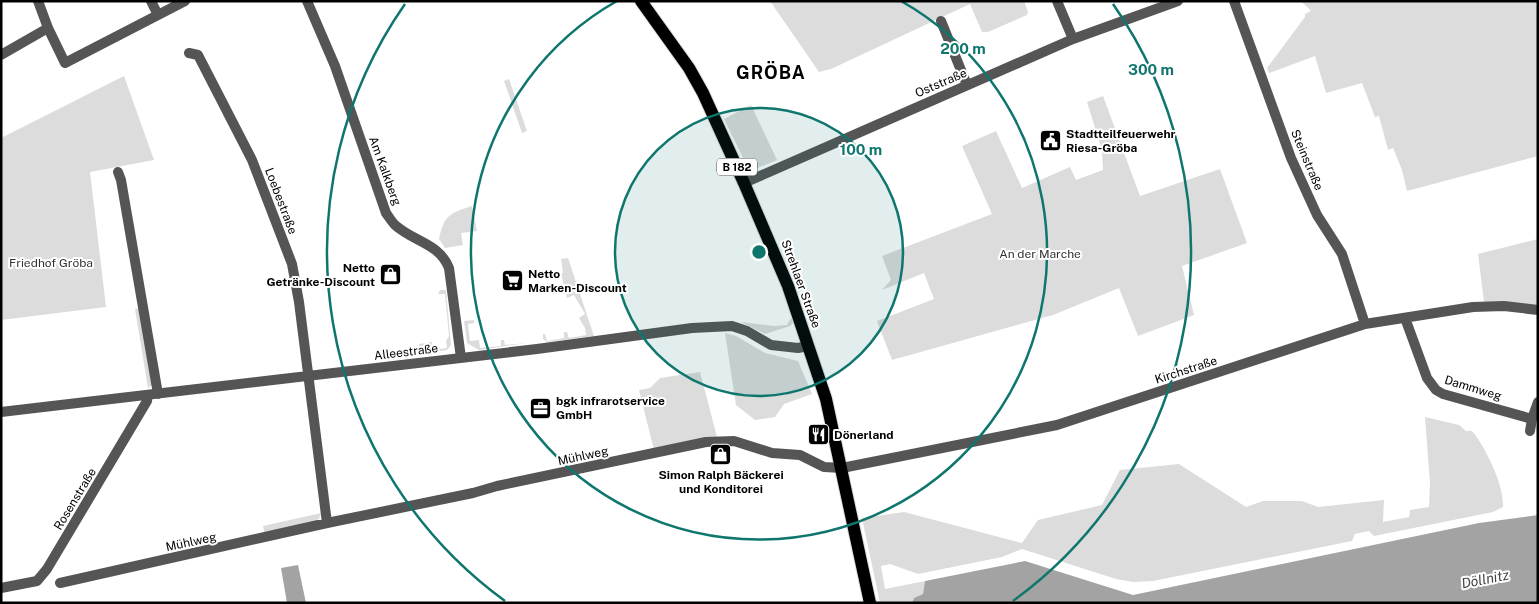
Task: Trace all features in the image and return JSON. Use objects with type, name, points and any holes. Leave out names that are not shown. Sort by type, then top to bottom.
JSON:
[{"type":"main road","name":"Strehlaer Straße","points":[[641,1],[689,68],[703,93],[744,182],[788,286],[826,399],[870,603]]},
{"type":"street","points":[[38,1],[48,28],[65,63],[185,1]]},
{"type":"street","points":[[151,1],[158,15]]},
{"type":"street","name":"Am Kalkberg","points":[[307,1],[335,66],[386,213],[395,225],[435,247],[445,258],[449,268],[461,358]]},
{"type":"street","points":[[1057,1],[1073,39]]},
{"type":"street","name":"Oststraße","points":[[744,182],[1073,39],[1178,1]]},
{"type":"street","name":"Steinstraße","points":[[1234,1],[1292,158],[1317,215],[1342,254],[1364,324]]},
{"type":"street","points":[[941,21],[968,85]]},
{"type":"street","points":[[1,55],[48,28]]},
{"type":"street","name":"Loebestraße","points":[[189,53],[198,54],[245,146],[265,192],[292,264],[309,376]]},
{"type":"street","points":[[118,172],[153,394]]},
{"type":"street","name":"Kirchstraße","points":[[842,468],[1057,425],[1364,324],[1473,307],[1504,306],[1538,310]]},
{"type":"street","name":"Dammweg","points":[[1405,318],[1427,378],[1436,390],[1443,394],[1532,419]]},
{"type":"street","name":"Alleestraße","points":[[1,412],[461,358],[713,326],[732,326],[746,331],[771,346],[798,348],[808,346]]},
{"type":"street","points":[[309,376],[327,523]]},
{"type":"street","name":"Rosenstraße","points":[[1,588],[37,581],[47,569],[147,401],[153,394]]},
{"type":"street","points":[[1530,431],[1538,402]]},
{"type":"street","name":"Mühlweg","points":[[60,583],[327,523],[706,442],[734,441],[772,453],[800,455],[824,467],[842,468]]},
{"type":"green space","points":[[770,1],[1024,1],[1028,12],[1027,15],[988,32],[982,32],[970,4],[831,69],[819,72]]},
{"type":"green space","points":[[1301,1],[1538,1],[1538,156],[1407,191],[1402,170],[1393,148],[1388,150],[1379,116],[1375,117],[1362,83],[1326,93],[1315,56],[1269,73],[1267,68],[1305,17],[1305,14],[1311,11]]},
{"type":"green space","name":"Friedhof Gröba","points":[[124,76],[154,160],[90,172],[106,307],[1,320],[1,138]]},
{"type":"green space","points":[[509,79],[527,131],[522,133],[504,81]]},
{"type":"green space","name":"An der Marche","points":[[1103,96],[1140,196],[1220,169],[1247,243],[1182,266],[1194,315],[1138,336],[1119,288],[1053,315],[892,360],[877,321],[934,299],[924,273],[882,290],[891,280],[882,256],[992,214],[962,146],[996,131],[1022,188],[1070,167],[1076,180],[1103,170],[1102,150],[1087,102]]},
{"type":"green space","points":[[751,105],[777,160],[755,169],[747,166],[724,119]]},
{"type":"green space","points":[[472,206],[477,231],[461,233],[463,245],[445,248],[439,239],[446,220],[453,213]]},
{"type":"green space","points":[[1538,239],[1538,307],[1484,302],[1478,254]]},
{"type":"green space","points":[[568,258],[594,336],[547,342],[543,339],[543,334],[545,334],[547,341],[564,338],[564,332],[567,332],[569,338],[586,335],[585,328],[579,318],[585,314],[574,295],[567,298],[561,273],[563,273],[561,259]]},
{"type":"green space","points":[[440,290],[446,290],[451,345],[447,350],[420,354],[419,344],[432,342],[433,350],[447,348],[446,341],[449,336],[445,294],[438,294]]},
{"type":"green space","points":[[140,308],[153,384],[148,388],[135,309]]},
{"type":"green space","points":[[791,318],[793,323],[790,326],[765,334],[741,322],[774,326],[787,325]]},
{"type":"green space","points":[[474,320],[474,323],[468,324],[470,341],[479,340],[480,348],[501,346],[501,340],[504,340],[505,345],[527,343],[479,350],[467,343],[464,321]]},
{"type":"green space","points":[[725,333],[736,336],[765,353],[798,361],[812,394],[784,404],[775,417],[755,420],[736,405]]},
{"type":"green space","points":[[700,372],[717,437],[654,450],[639,390],[650,388],[660,378]]},
{"type":"green space","points":[[1425,417],[1459,425],[1466,431],[1472,431],[1493,467],[1501,488],[1503,507],[1493,512],[1374,536],[1369,531],[1355,534],[1352,541],[1153,581],[1133,582],[1116,579],[1022,549],[1002,557],[918,574],[890,564],[881,566],[885,589],[925,581],[923,594],[914,598],[912,603],[880,603],[862,518],[904,512],[1022,543],[1038,520],[1102,505],[1120,470],[1179,464],[1246,507],[1263,501],[1302,501],[1318,507],[1384,500],[1383,522],[1409,517],[1410,510],[1429,507],[1430,484]]},
{"type":"green space","points":[[321,513],[319,519],[265,535],[263,526]]},
{"type":"water","name":"Döllnitz","points":[[1538,515],[1538,603],[912,603],[914,598],[923,594],[925,581],[1025,561],[1133,595],[1479,523]]},
{"type":"water","points":[[298,565],[306,603],[287,603],[281,568]]},
{"type":"place","name":"Stadtteilfeuerwehr Riesa-Gröba","points":[[1050,141]]},
{"type":"place","name":"Netto Getränke-Discount","points":[[391,275]]},
{"type":"place","name":"Netto Marken-Discount","points":[[512,281]]},
{"type":"place","name":"bgk infrarotservice GmbH","points":[[540,408]]},
{"type":"place","name":"Dönerland","points":[[818,435]]},
{"type":"place","name":"Simon Ralph Bäckerei und Konditorei","points":[[721,454]]},
{"type":"district","name":"GRÖBA","points":[[771,73]]}]
